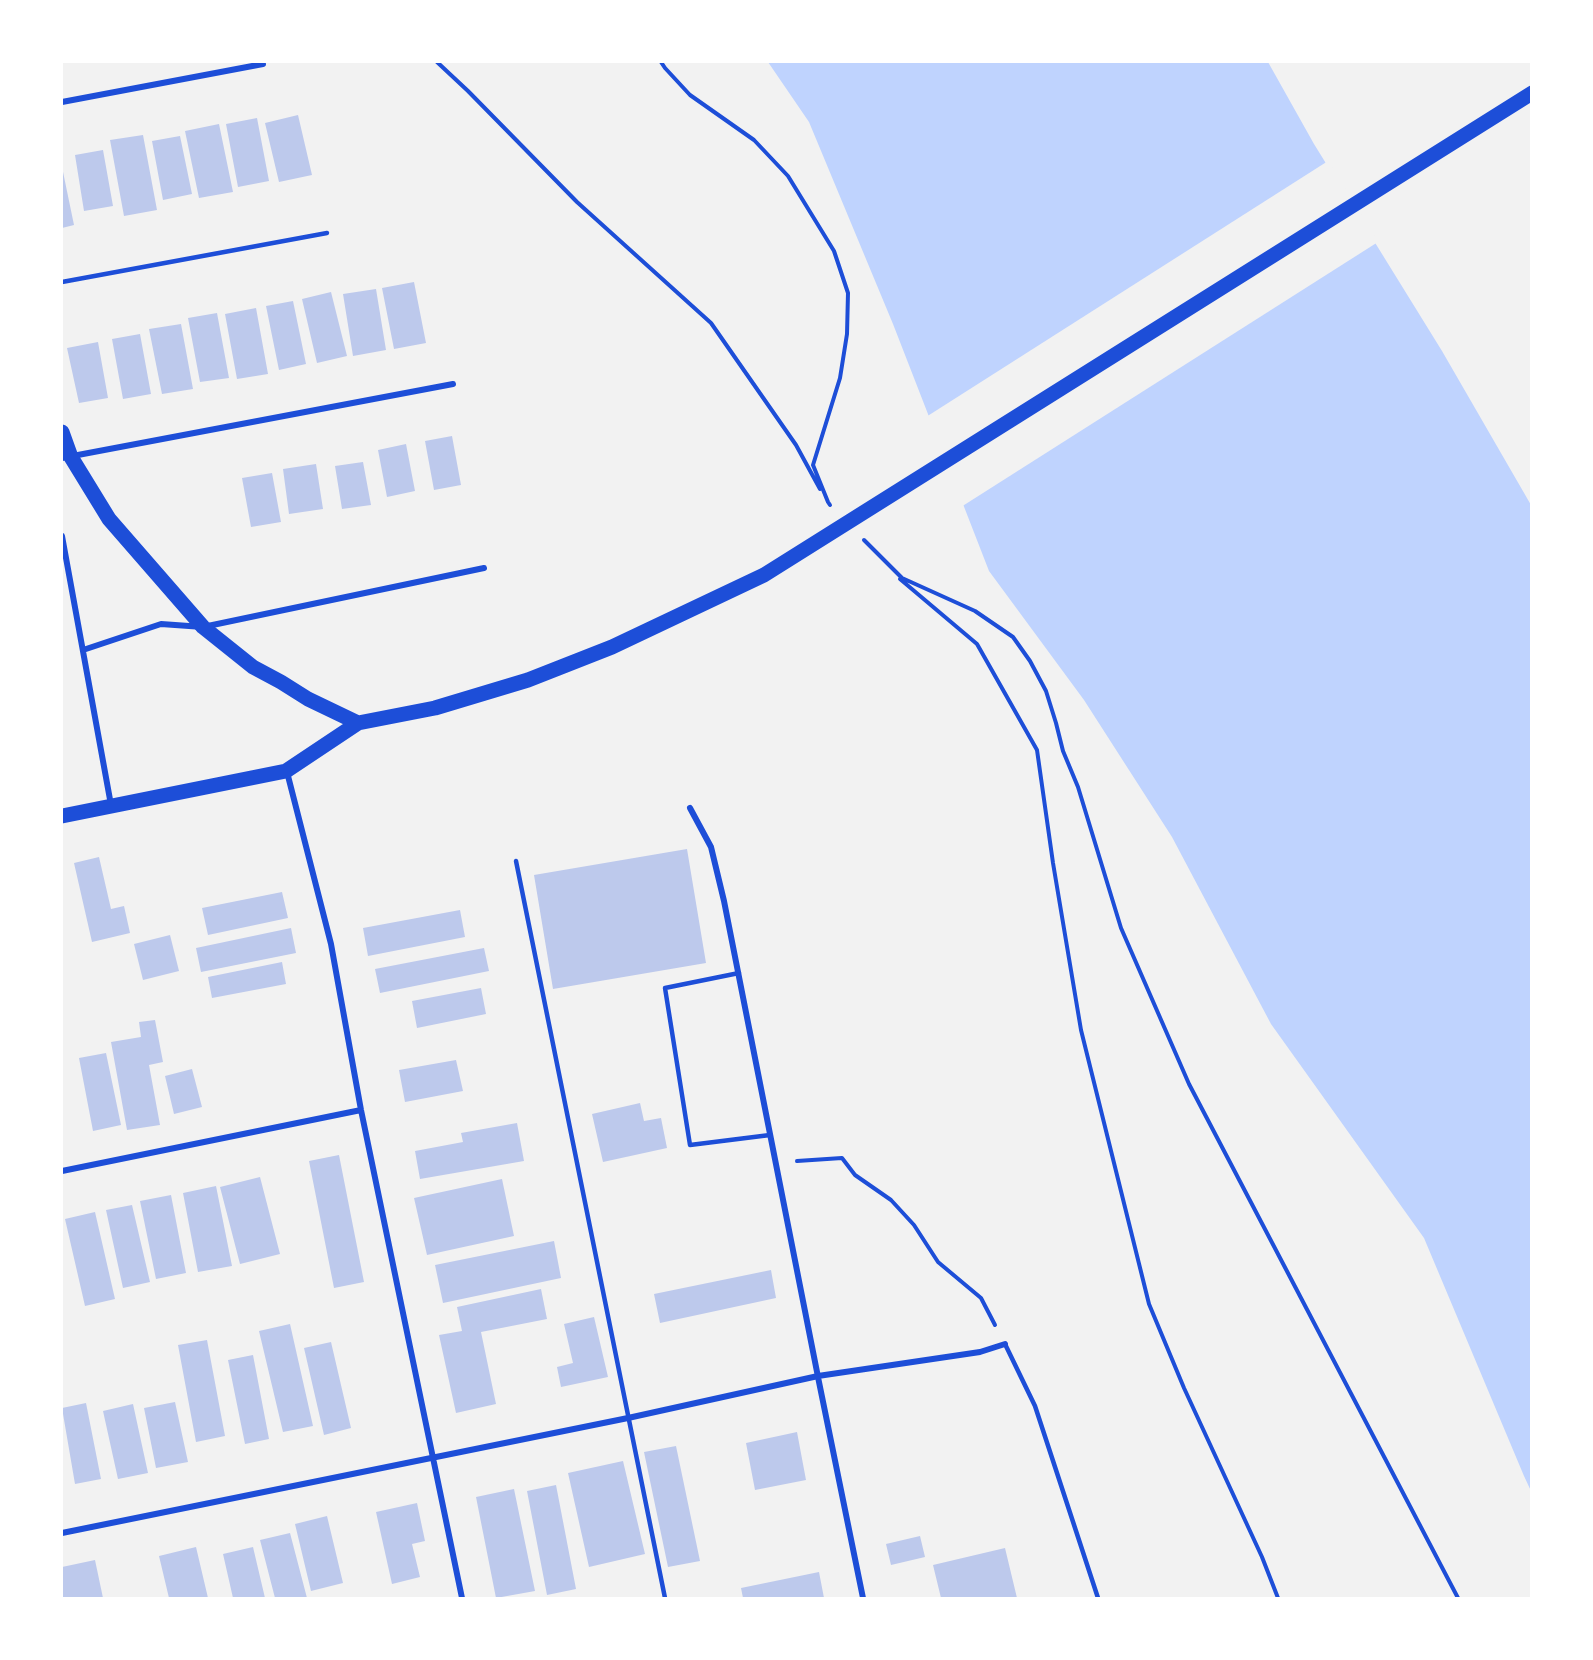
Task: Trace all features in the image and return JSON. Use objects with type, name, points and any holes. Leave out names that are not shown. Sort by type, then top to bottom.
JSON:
[{"type":"main road","points":[[62,816],[286,771],[358,723],[435,708],[528,680],[612,647],[764,575],[1532,93]]},
{"type":"main road","points":[[62,432],[66,458],[109,519],[203,627],[253,667],[308,699],[358,723]]},
{"type":"street","points":[[62,102],[263,64]]},
{"type":"street","points":[[66,458],[453,384]]},
{"type":"street","points":[[62,536],[111,806]]},
{"type":"street","points":[[82,650],[161,624],[203,627],[484,568]]},
{"type":"street","points":[[286,771],[331,944],[361,1110],[462,1599]]},
{"type":"street","points":[[690,808],[711,847],[724,901],[863,1599]]},
{"type":"street","points":[[62,1171],[361,1110]]},
{"type":"street","points":[[62,1533],[628,1418],[818,1376],[980,1352],[1005,1344]]},
{"type":"lane","points":[[62,282],[327,233]]},
{"type":"lane","points":[[516,861],[665,1599]]},
{"type":"lane","points":[[739,973],[665,988],[690,1145],[770,1135]]},
{"type":"lane","points":[[1005,1344],[1035,1406],[1098,1599]]},
{"type":"path","points":[[437,62],[577,202],[711,323],[795,445],[828,502],[836,511]]},
{"type":"path","points":[[661,62],[690,95],[754,140],[788,176],[834,251],[848,293],[847,334],[840,378],[813,465],[828,502]]},
{"type":"path","points":[[859,535],[896,576],[977,644],[1037,750],[1081,1030],[1149,1305],[1184,1388],[1262,1557],[1278,1599]]},
{"type":"path","points":[[876,554],[902,578],[975,611],[1013,637],[1030,661],[1046,691],[1063,751],[1078,787],[1121,928],[1189,1083],[1458,1599]]},
{"type":"path","points":[[776,1163],[842,1158],[855,1175],[891,1200],[914,1225],[938,1262],[981,1298],[1005,1344]]},
{"type":"water","points":[[768,62],[1268,62],[1314,144],[1442,351],[1531,505],[1531,1491],[1424,1238],[1271,1024],[1172,837],[1084,700],[989,571],[893,324],[809,122]]},
{"type":"pier","points":[[1328,161],[1378,242],[961,507],[926,417]]},
{"type":"building","points":[[298,115],[312,175],[279,182],[265,123]]},
{"type":"building","points":[[257,118],[269,181],[238,187],[226,124]]},
{"type":"building","points":[[219,124],[233,192],[199,198],[185,131]]},
{"type":"building","points":[[143,135],[157,210],[124,216],[110,140]]},
{"type":"building","points":[[180,136],[192,194],[163,200],[152,141]]},
{"type":"building","points":[[103,150],[113,206],[84,211],[75,155]]},
{"type":"building","points":[[62,167],[74,225],[62,228]]},
{"type":"building","points":[[414,282],[426,343],[394,349],[382,288]]},
{"type":"building","points":[[376,289],[386,350],[353,356],[343,294]]},
{"type":"building","points":[[331,292],[347,356],[317,363],[302,299]]},
{"type":"building","points":[[293,301],[306,364],[279,370],[266,306]]},
{"type":"building","points":[[256,308],[268,374],[237,379],[225,314]]},
{"type":"building","points":[[217,313],[229,378],[200,382],[188,318]]},
{"type":"building","points":[[181,324],[193,389],[162,394],[149,329]]},
{"type":"building","points":[[140,334],[151,394],[123,399],[112,339]]},
{"type":"building","points":[[98,342],[108,398],[79,403],[67,348]]},
{"type":"building","points":[[452,436],[461,485],[434,490],[425,441]]},
{"type":"building","points":[[406,444],[415,491],[387,497],[378,450]]},
{"type":"building","points":[[363,462],[371,505],[342,509],[335,466]]},
{"type":"building","points":[[316,464],[323,509],[289,514],[283,469]]},
{"type":"building","points":[[272,473],[281,522],[251,527],[242,478]]},
{"type":"building","points":[[687,849],[706,963],[553,989],[534,875]]},
{"type":"building","points":[[99,857],[111,909],[124,906],[130,933],[92,942],[74,863]]},
{"type":"building","points":[[282,892],[288,918],[208,935],[202,908]]},
{"type":"building","points":[[460,910],[465,937],[368,956],[363,928]]},
{"type":"building","points":[[291,928],[296,953],[201,972],[196,948]]},
{"type":"building","points":[[170,935],[179,971],[143,980],[134,944]]},
{"type":"building","points":[[484,948],[489,971],[380,993],[375,969]]},
{"type":"building","points":[[282,962],[286,984],[212,998],[208,977]]},
{"type":"building","points":[[481,988],[486,1014],[417,1028],[412,1001]]},
{"type":"building","points":[[155,1020],[163,1062],[149,1065],[160,1125],[127,1130],[111,1042],[141,1037],[139,1022]]},
{"type":"building","points":[[106,1053],[121,1125],[93,1131],[79,1058]]},
{"type":"building","points":[[456,1060],[463,1091],[405,1102],[399,1070]]},
{"type":"building","points":[[192,1069],[202,1107],[174,1114],[165,1076]]},
{"type":"building","points":[[640,1103],[644,1121],[661,1118],[667,1148],[603,1162],[592,1114]]},
{"type":"building","points":[[517,1123],[524,1161],[420,1179],[415,1151],[463,1142],[461,1133]]},
{"type":"building","points":[[339,1155],[364,1282],[334,1288],[309,1161]]},
{"type":"building","points":[[260,1177],[280,1254],[240,1264],[220,1187]]},
{"type":"building","points":[[502,1179],[514,1236],[427,1255],[414,1198]]},
{"type":"building","points":[[216,1186],[232,1266],[198,1272],[183,1193]]},
{"type":"building","points":[[171,1195],[186,1273],[156,1279],[140,1201]]},
{"type":"building","points":[[132,1205],[150,1282],[123,1288],[106,1210]]},
{"type":"building","points":[[95,1212],[115,1299],[85,1306],[65,1219]]},
{"type":"building","points":[[554,1241],[561,1278],[443,1303],[435,1265]]},
{"type":"building","points":[[771,1270],[776,1298],[660,1323],[654,1294]]},
{"type":"building","points":[[541,1289],[547,1319],[481,1332],[496,1404],[456,1413],[439,1335],[462,1331],[457,1307]]},
{"type":"building","points":[[594,1317],[608,1377],[561,1387],[557,1367],[573,1363],[564,1324]]},
{"type":"building","points":[[290,1324],[313,1426],[283,1432],[259,1331]]},
{"type":"building","points":[[207,1340],[225,1436],[196,1442],[178,1345]]},
{"type":"building","points":[[331,1342],[351,1428],[324,1435],[304,1348]]},
{"type":"building","points":[[253,1355],[269,1439],[245,1444],[228,1360]]},
{"type":"building","points":[[175,1402],[188,1462],[156,1468],[144,1408]]},
{"type":"building","points":[[86,1403],[101,1479],[75,1484],[62,1408]]},
{"type":"building","points":[[133,1404],[148,1473],[118,1479],[103,1411]]},
{"type":"building","points":[[797,1432],[806,1480],[755,1490],[746,1443]]},
{"type":"building","points":[[676,1446],[700,1561],[668,1567],[644,1452]]},
{"type":"building","points":[[623,1461],[645,1554],[589,1567],[568,1473]]},
{"type":"building","points":[[556,1485],[576,1589],[547,1595],[527,1491]]},
{"type":"building","points":[[514,1489],[535,1591],[496,1598],[476,1497]]},
{"type":"building","points":[[417,1503],[425,1541],[412,1544],[420,1577],[392,1584],[376,1512]]},
{"type":"building","points":[[327,1516],[343,1583],[311,1591],[295,1524]]},
{"type":"building","points":[[290,1533],[307,1598],[275,1598],[260,1540]]},
{"type":"building","points":[[920,1536],[925,1557],[891,1565],[886,1544]]},
{"type":"building","points":[[196,1547],[208,1598],[169,1598],[159,1556]]},
{"type":"building","points":[[253,1547],[265,1598],[233,1598],[223,1554]]},
{"type":"building","points":[[1005,1548],[1017,1598],[941,1598],[933,1565]]},
{"type":"building","points":[[95,1560],[103,1598],[62,1598],[62,1567]]},
{"type":"building","points":[[819,1572],[824,1598],[743,1598],[741,1588]]}]
